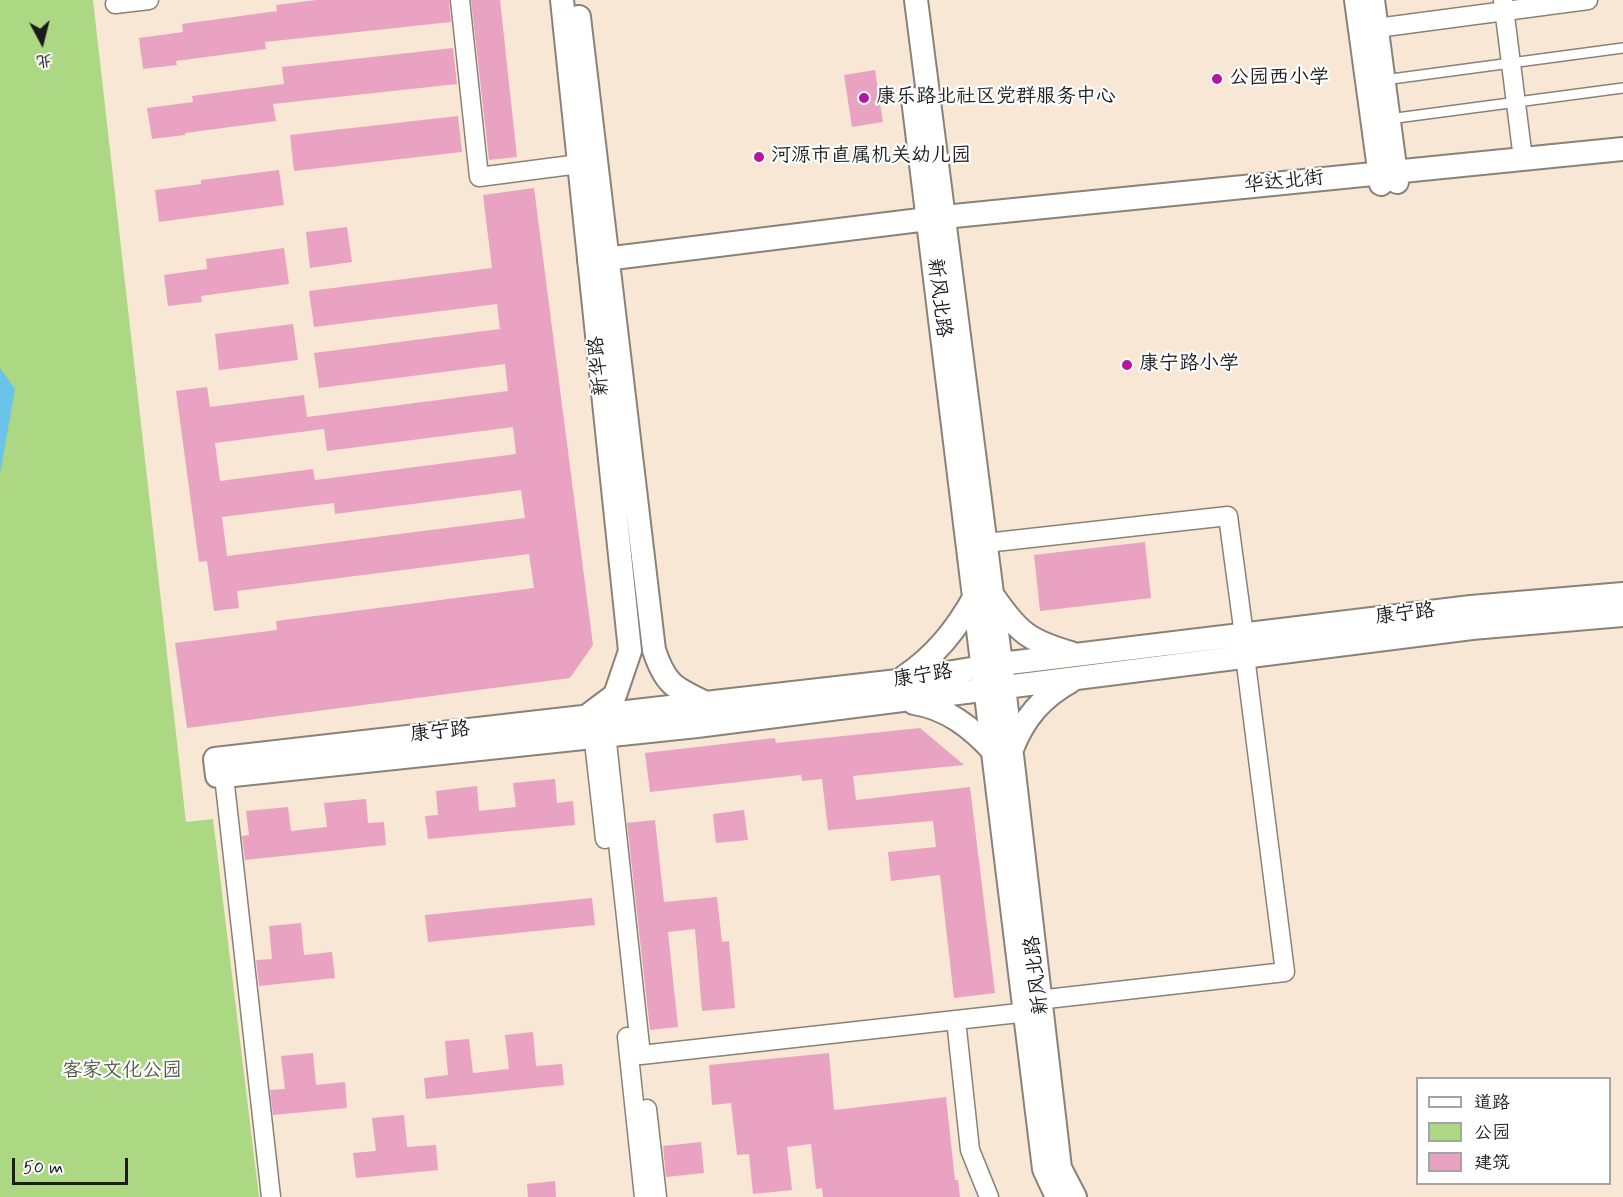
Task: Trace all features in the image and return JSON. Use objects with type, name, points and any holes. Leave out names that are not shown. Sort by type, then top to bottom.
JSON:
[{"type":"street","points":[[115,4],[149,0]]},
{"type":"street","points":[[460,0],[479,177],[579,164]]},
{"type":"street","name":"新华路","points":[[561,0],[579,164],[599,265],[654,650],[661,671],[676,689],[706,703]]},
{"type":"street","name":"新华路","points":[[577,0],[630,651],[615,695],[596,724]]},
{"type":"street","name":"新风北路","points":[[901,0],[986,543],[984,596]]},
{"type":"street","name":"新风北路","points":[[916,0],[937,223],[1034,1012],[1060,1168],[1075,1197]]},
{"type":"street","points":[[1356,0],[1388,178]]},
{"type":"street","points":[[1373,0],[1389,119],[1388,178]]},
{"type":"street","points":[[1377,28],[1504,5],[1588,0]]},
{"type":"street","points":[[1504,5],[1523,159]]},
{"type":"street","name":"华达北街","points":[[1388,178],[1523,159],[1623,149]]},
{"type":"street","name":"华达北街","points":[[599,265],[937,223],[1388,178],[1623,160]]},
{"type":"street","points":[[636,1060],[952,1026],[1285,972],[1228,516],[986,543]]},
{"type":"street","name":"康宁路","points":[[221,770],[596,724],[899,691],[1245,645],[1471,607],[1623,594]]},
{"type":"street","points":[[984,596],[943,645],[899,691],[955,718],[1003,751],[1036,708],[1079,666]]},
{"type":"street","name":"新风北路","points":[[984,596],[1025,635],[1050,647],[1079,666]]},
{"type":"street","name":"康宁路","points":[[1245,645],[1623,615]]},
{"type":"street","name":"康宁路","points":[[596,724],[706,703],[899,691]]},
{"type":"street","points":[[596,724],[636,1060],[657,1197]]},
{"type":"street","points":[[221,770],[265,1197]]},
{"type":"street","points":[[221,770],[271,1197]]},
{"type":"street","name":"新风北路","points":[[1034,1012],[1044,1169],[1057,1197]]},
{"type":"street","points":[[952,1026],[959,1150],[977,1197]]},
{"type":"street","points":[[952,1026],[970,1150],[989,1197]]},
{"type":"street","points":[[636,1060],[644,1197]]},
{"type":"lane","points":[[1383,80],[1623,48]]},
{"type":"lane","points":[[1389,119],[1623,88]]},
{"type":"green space","name":"客家文化公园","points":[[0,0],[93,0],[186,822],[213,819],[259,1197],[0,1197]]},
{"type":"water","points":[[0,368],[15,389],[0,474]]},
{"type":"building","points":[[317,0],[449,0],[451,22],[265,42],[266,49],[176,61],[177,65],[143,69],[139,38],[183,32],[182,24],[277,11],[276,5]]},
{"type":"building","points":[[471,0],[500,0],[517,157],[489,160]]},
{"type":"building","points":[[453,48],[457,84],[273,104],[276,121],[152,139],[147,108],[193,102],[192,96],[284,84],[282,67]]},
{"type":"building","name":"康乐路北社区党群服务中心","points":[[875,70],[883,122],[852,127],[844,75]]},
{"type":"building","points":[[458,116],[462,152],[294,171],[290,135]]},
{"type":"building","points":[[279,170],[284,205],[159,222],[155,190],[201,184],[201,180]]},
{"type":"building","points":[[534,188],[593,645],[570,678],[187,728],[175,643],[277,630],[276,621],[534,588],[529,554],[237,591],[239,608],[214,611],[207,561],[199,562],[176,391],[207,387],[210,407],[304,395],[307,417],[508,391],[505,364],[319,388],[314,353],[500,329],[497,304],[314,327],[309,291],[492,268],[483,195]],"holes":[[[513,427],[516,454],[315,480],[313,469],[220,481],[215,443],[324,429],[327,451]],[[521,490],[525,518],[227,556],[222,517],[334,503],[335,514]]]},
{"type":"building","points":[[347,227],[352,262],[310,268],[306,232]]},
{"type":"building","points":[[284,248],[289,284],[201,296],[202,302],[168,306],[164,275],[207,269],[206,259]]},
{"type":"building","points":[[293,324],[298,360],[219,370],[215,334]]},
{"type":"building","points":[[1145,542],[1151,598],[1040,611],[1034,555]]},
{"type":"building","points":[[920,728],[964,765],[853,776],[856,800],[970,787],[995,993],[954,998],[940,875],[891,881],[888,852],[936,847],[933,821],[828,830],[822,779],[802,781],[801,775],[650,792],[645,753],[775,738],[776,743]]},
{"type":"building","points":[[555,779],[557,803],[573,801],[575,825],[428,839],[425,816],[438,815],[436,791],[477,786],[479,811],[516,807],[513,783]]},
{"type":"building","points":[[366,799],[368,823],[384,822],[386,845],[245,860],[242,836],[249,835],[246,811],[288,807],[291,831],[327,827],[324,803]]},
{"type":"building","points":[[744,810],[748,840],[716,843],[713,814]]},
{"type":"building","points":[[655,820],[664,902],[717,897],[722,942],[729,941],[735,1008],[702,1011],[695,929],[668,932],[678,1027],[650,1030],[627,823]]},
{"type":"building","points":[[592,898],[595,925],[428,942],[425,915]]},
{"type":"building","points":[[301,923],[304,955],[332,952],[335,978],[259,986],[256,960],[272,959],[269,926]]},
{"type":"building","points":[[533,1032],[536,1066],[562,1064],[564,1085],[426,1099],[424,1078],[448,1075],[445,1041],[469,1039],[473,1073],[509,1069],[505,1035]]},
{"type":"building","points":[[313,1053],[316,1085],[345,1082],[347,1108],[273,1115],[270,1090],[285,1089],[281,1056]]},
{"type":"building","points":[[829,1053],[834,1110],[946,1097],[955,1180],[958,1180],[960,1197],[823,1197],[822,1188],[816,1189],[811,1144],[787,1147],[792,1190],[753,1194],[749,1154],[737,1155],[731,1103],[712,1105],[709,1065]]},
{"type":"building","points":[[404,1115],[407,1147],[436,1145],[438,1170],[356,1178],[353,1153],[376,1151],[372,1118]]},
{"type":"building","points":[[701,1142],[704,1173],[666,1177],[663,1146]]},
{"type":"building","points":[[555,1181],[556,1197],[528,1197],[527,1184]]},
{"type":"place","name":"公园西小学","points":[[1217,79]]},
{"type":"place","name":"康乐路北社区党群服务中心","points":[[864,98]]},
{"type":"place","name":"河源市直属机关幼儿园","points":[[759,157]]},
{"type":"place","name":"康宁路小学","points":[[1127,365]]}]
